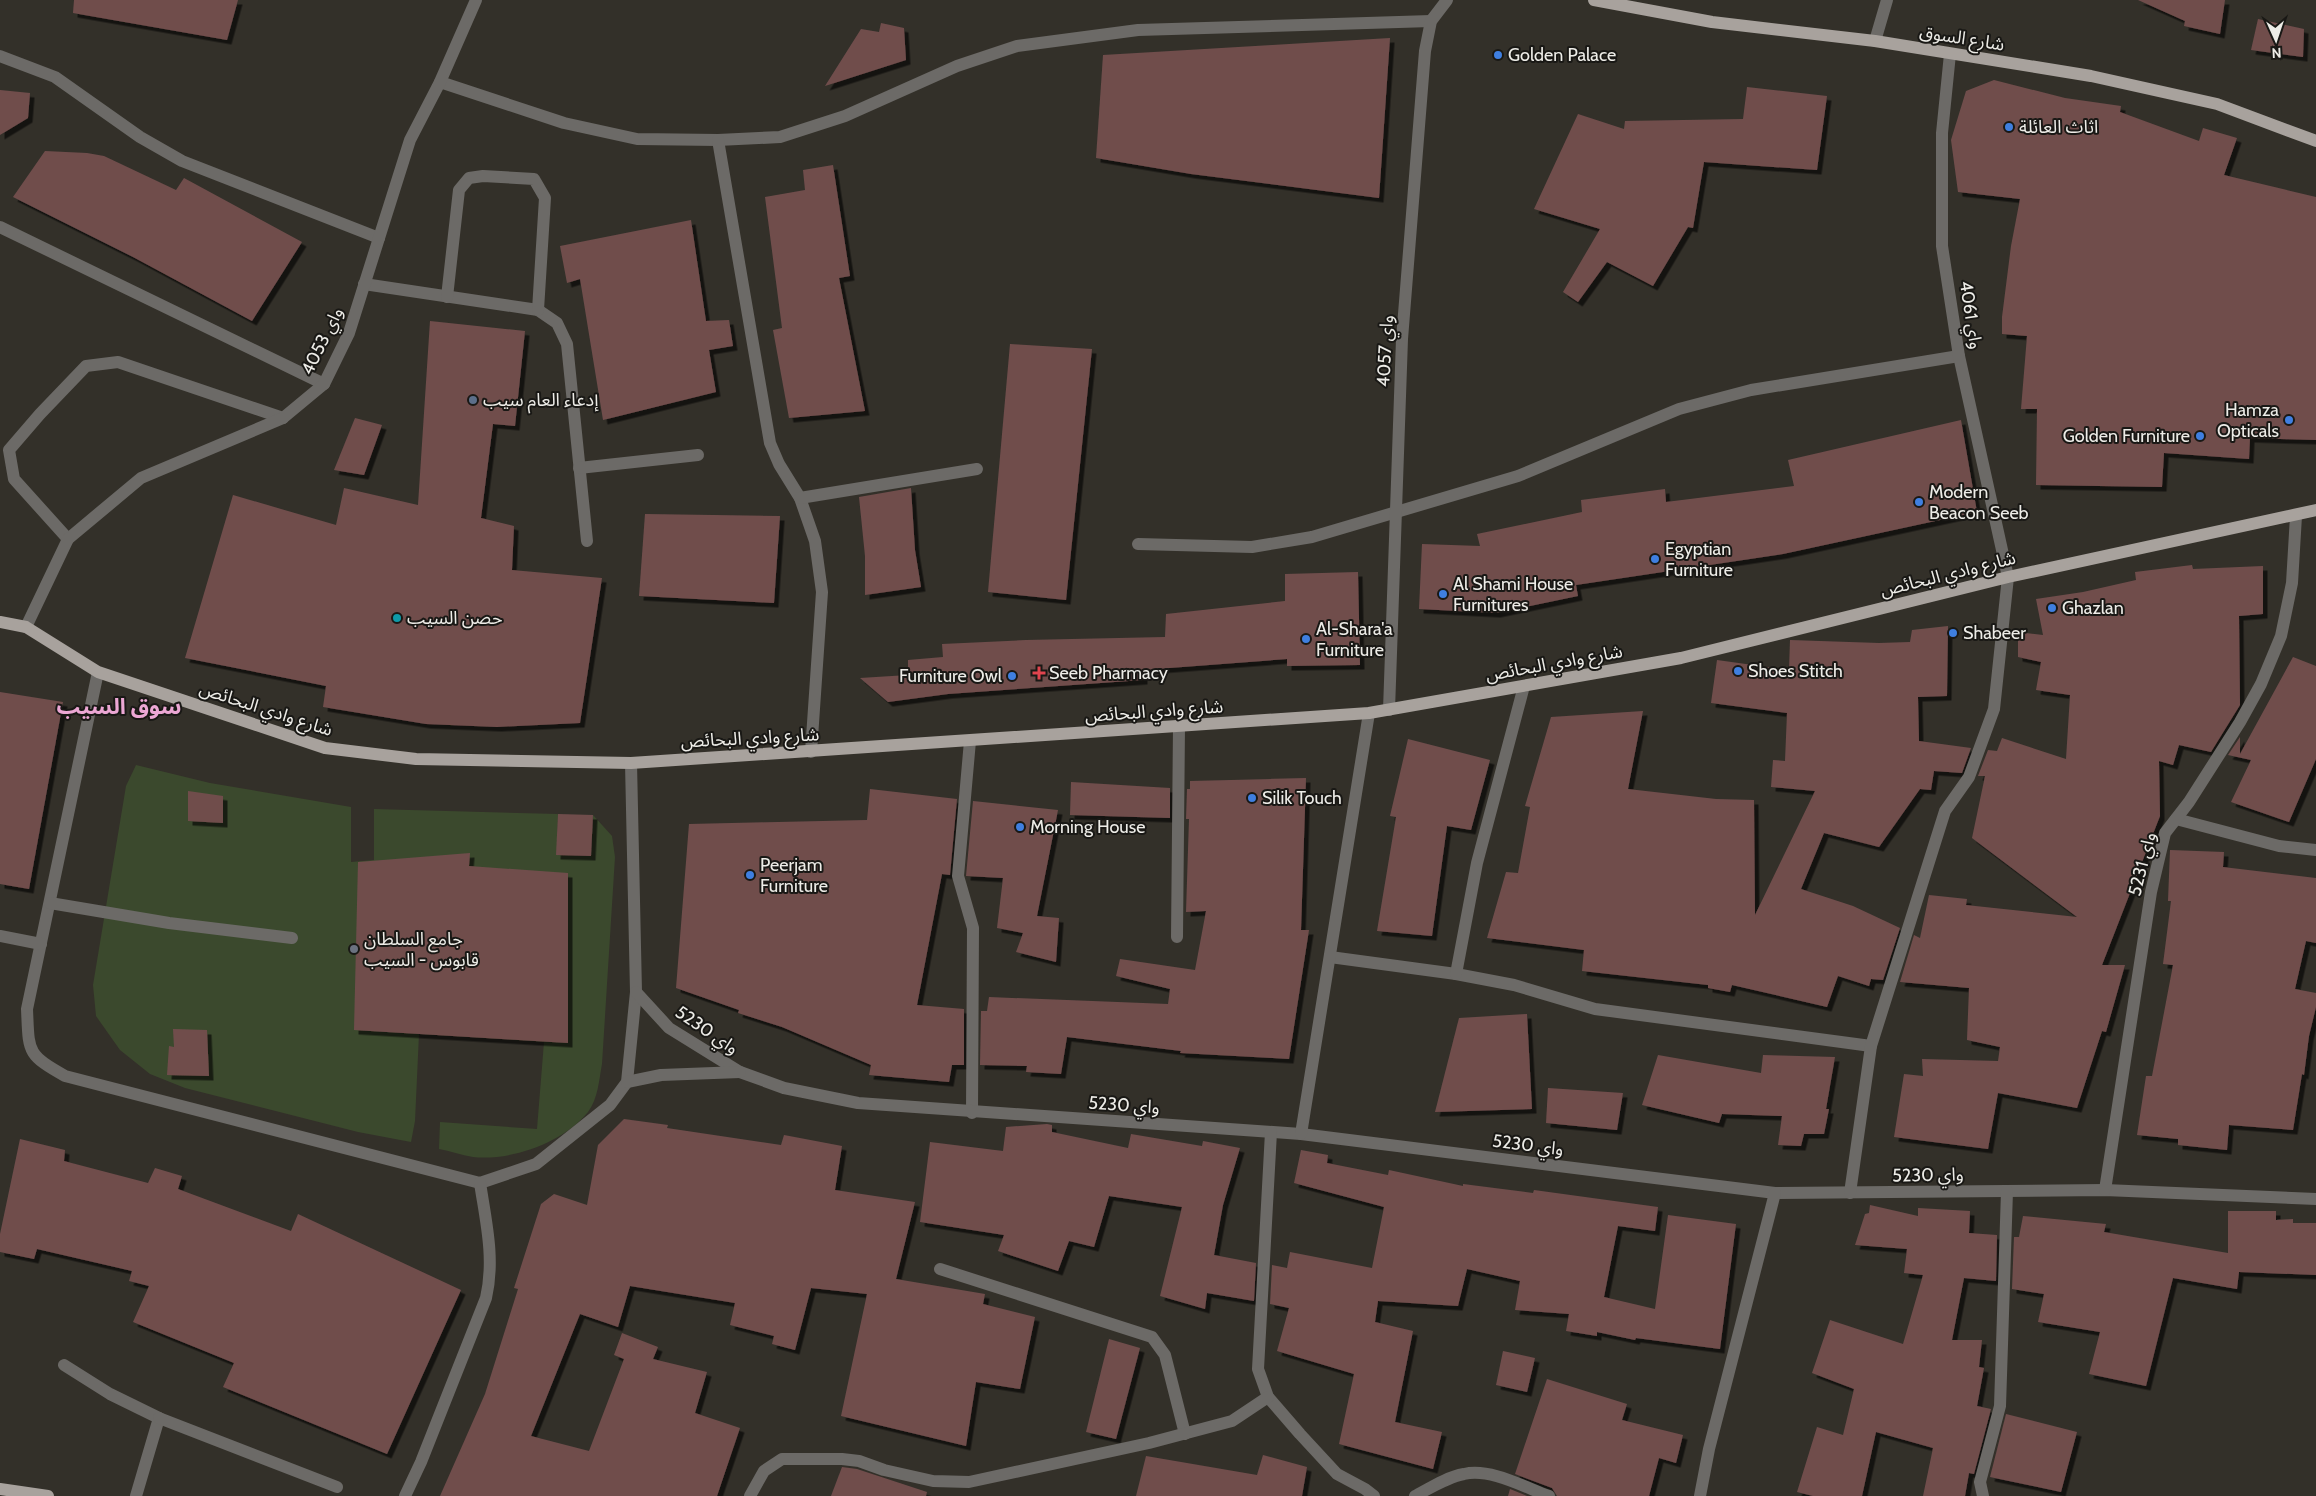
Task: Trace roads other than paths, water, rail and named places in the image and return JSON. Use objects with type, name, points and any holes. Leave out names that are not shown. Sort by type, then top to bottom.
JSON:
[{"type":"main road","name":"شارع السوق","points":[[1594,0],[1712,22],[1875,41],[2091,76],[2217,104],[2316,141]]},
{"type":"main road","name":"شارع وادي البحائص","points":[[0,622],[26,626],[98,672],[325,748],[416,759],[631,763],[1369,713],[1681,658],[2008,577],[2296,516],[2316,510]]},
{"type":"main road","points":[[0,1489],[48,1496]]},
{"type":"street","name":"واي 4053","points":[[26,626],[68,539],[141,478],[283,418],[324,384],[349,333],[410,140],[440,82],[476,0]]},
{"type":"street","name":"واي 4057","points":[[1388,710],[1402,339],[1424,51],[1431,21],[1447,0]]},
{"type":"street","points":[[1875,41],[1887,0]]},
{"type":"street","points":[[440,82],[564,123],[637,139],[718,140],[780,137],[836,119],[957,66],[1017,46],[1138,30],[1431,21]]},
{"type":"street","name":"واي 4061","points":[[1850,1193],[1871,1046],[1946,812],[1969,777],[1994,708],[2008,577],[1959,356],[1942,246],[1942,133],[1950,54]]},
{"type":"street","points":[[0,56],[55,77],[140,137],[182,161],[379,238]]},
{"type":"street","points":[[718,140],[770,444],[779,464],[800,498],[814,541],[822,592],[811,752]]},
{"type":"street","points":[[447,297],[459,190],[469,178],[483,176],[534,180],[545,198],[538,310]]},
{"type":"street","points":[[0,227],[324,384]]},
{"type":"street","points":[[364,284],[538,310],[557,323],[567,344],[587,541]]},
{"type":"street","points":[[1138,544],[1252,547],[1312,537],[1518,476],[1679,409],[1751,390],[1959,356]]},
{"type":"street","points":[[68,539],[14,478],[9,450],[86,366],[118,362],[283,418]]},
{"type":"street","points":[[580,468],[698,455]]},
{"type":"street","points":[[800,498],[977,469]]},
{"type":"street","name":"واي 5231","points":[[2104,1190],[2152,892],[2165,834],[2240,722],[2261,684],[2281,636],[2292,583],[2296,516]]},
{"type":"street","points":[[98,672],[27,1009],[29,1043],[38,1060],[65,1076],[480,1183],[536,1164],[610,1105],[627,1082],[636,992],[631,763]]},
{"type":"street","points":[[1456,974],[1477,863],[1524,686]]},
{"type":"street","points":[[1300,1134],[1369,713]]},
{"type":"street","points":[[1177,937],[1179,726]]},
{"type":"street","points":[[970,741],[958,876],[973,928],[972,1112]]},
{"type":"street","points":[[2176,819],[2279,846],[2316,850]]},
{"type":"street","points":[[50,903],[170,923],[292,938]]},
{"type":"street","points":[[0,936],[41,944]]},
{"type":"street","points":[[1330,957],[1431,969],[1514,985],[1595,1009],[1871,1046]]},
{"type":"street","name":"واي 5230","points":[[636,992],[669,1028],[740,1072],[784,1088],[858,1103],[1300,1134],[1775,1193],[2104,1190],[2316,1199]]},
{"type":"street","name":"واي 5230","points":[[627,1082],[661,1074],[740,1072]]},
{"type":"street","points":[[1271,1132],[1258,1369],[1268,1397],[1338,1474],[1365,1488],[1374,1496]]},
{"type":"street","points":[[405,1496],[421,1462],[486,1298],[491,1278],[491,1251],[480,1183]]},
{"type":"street","points":[[1982,1496],[1980,1482],[2000,1406],[2007,1191]]},
{"type":"street","points":[[1700,1496],[1709,1449],[1775,1193]]},
{"type":"street","points":[[940,1269],[1152,1337],[1166,1355],[1184,1434]]},
{"type":"street","points":[[64,1365],[110,1394],[159,1418],[337,1487]]},
{"type":"street","points":[[750,1496],[764,1471],[782,1459],[842,1459],[859,1461],[884,1470],[933,1481],[969,1482],[1232,1422],[1268,1397]]},
{"type":"street","points":[[136,1496],[159,1418]]},
{"type":"street","points":[[1415,1496],[1464,1474],[1490,1475],[1549,1496]]},
{"type":"place","name":"Golden Palace","points":[[1498,55]]},
{"type":"place","name":"اثاث العائلة","points":[[2009,127]]},
{"type":"place","name":"إدعاء العام سيب","points":[[473,400]]},
{"type":"place","name":"Hamza Opticals","points":[[2289,420]]},
{"type":"place","name":"Golden Furniture","points":[[2200,436]]},
{"type":"place","name":"Modern Beacon Seeb","points":[[1919,502]]},
{"type":"place","name":"Egyptian Furniture","points":[[1655,559]]},
{"type":"place","name":"Al Shami House Furnitures","points":[[1443,594]]},
{"type":"place","name":"Ghazlan","points":[[2052,608]]},
{"type":"place","name":"حصن السيب","points":[[397,618]]},
{"type":"place","name":"Shabeer","points":[[1953,633]]},
{"type":"place","name":"Al-Shara'a Furniture","points":[[1306,639]]},
{"type":"place","name":"Shoes Stitch","points":[[1738,671]]},
{"type":"place","name":"Seeb Pharmacy","points":[[1039,673]]},
{"type":"place","name":"Furniture Owl","points":[[1012,676]]},
{"type":"place","name":"Silik Touch","points":[[1252,798]]},
{"type":"place","name":"Morning House","points":[[1020,827]]},
{"type":"place","name":"Peerjam Furniture","points":[[750,875]]},
{"type":"place","name":"جامع السلطان قابوس - السيب","points":[[354,949]]},
{"type":"district","name":"سوق السيب","points":[[119,706]]}]
